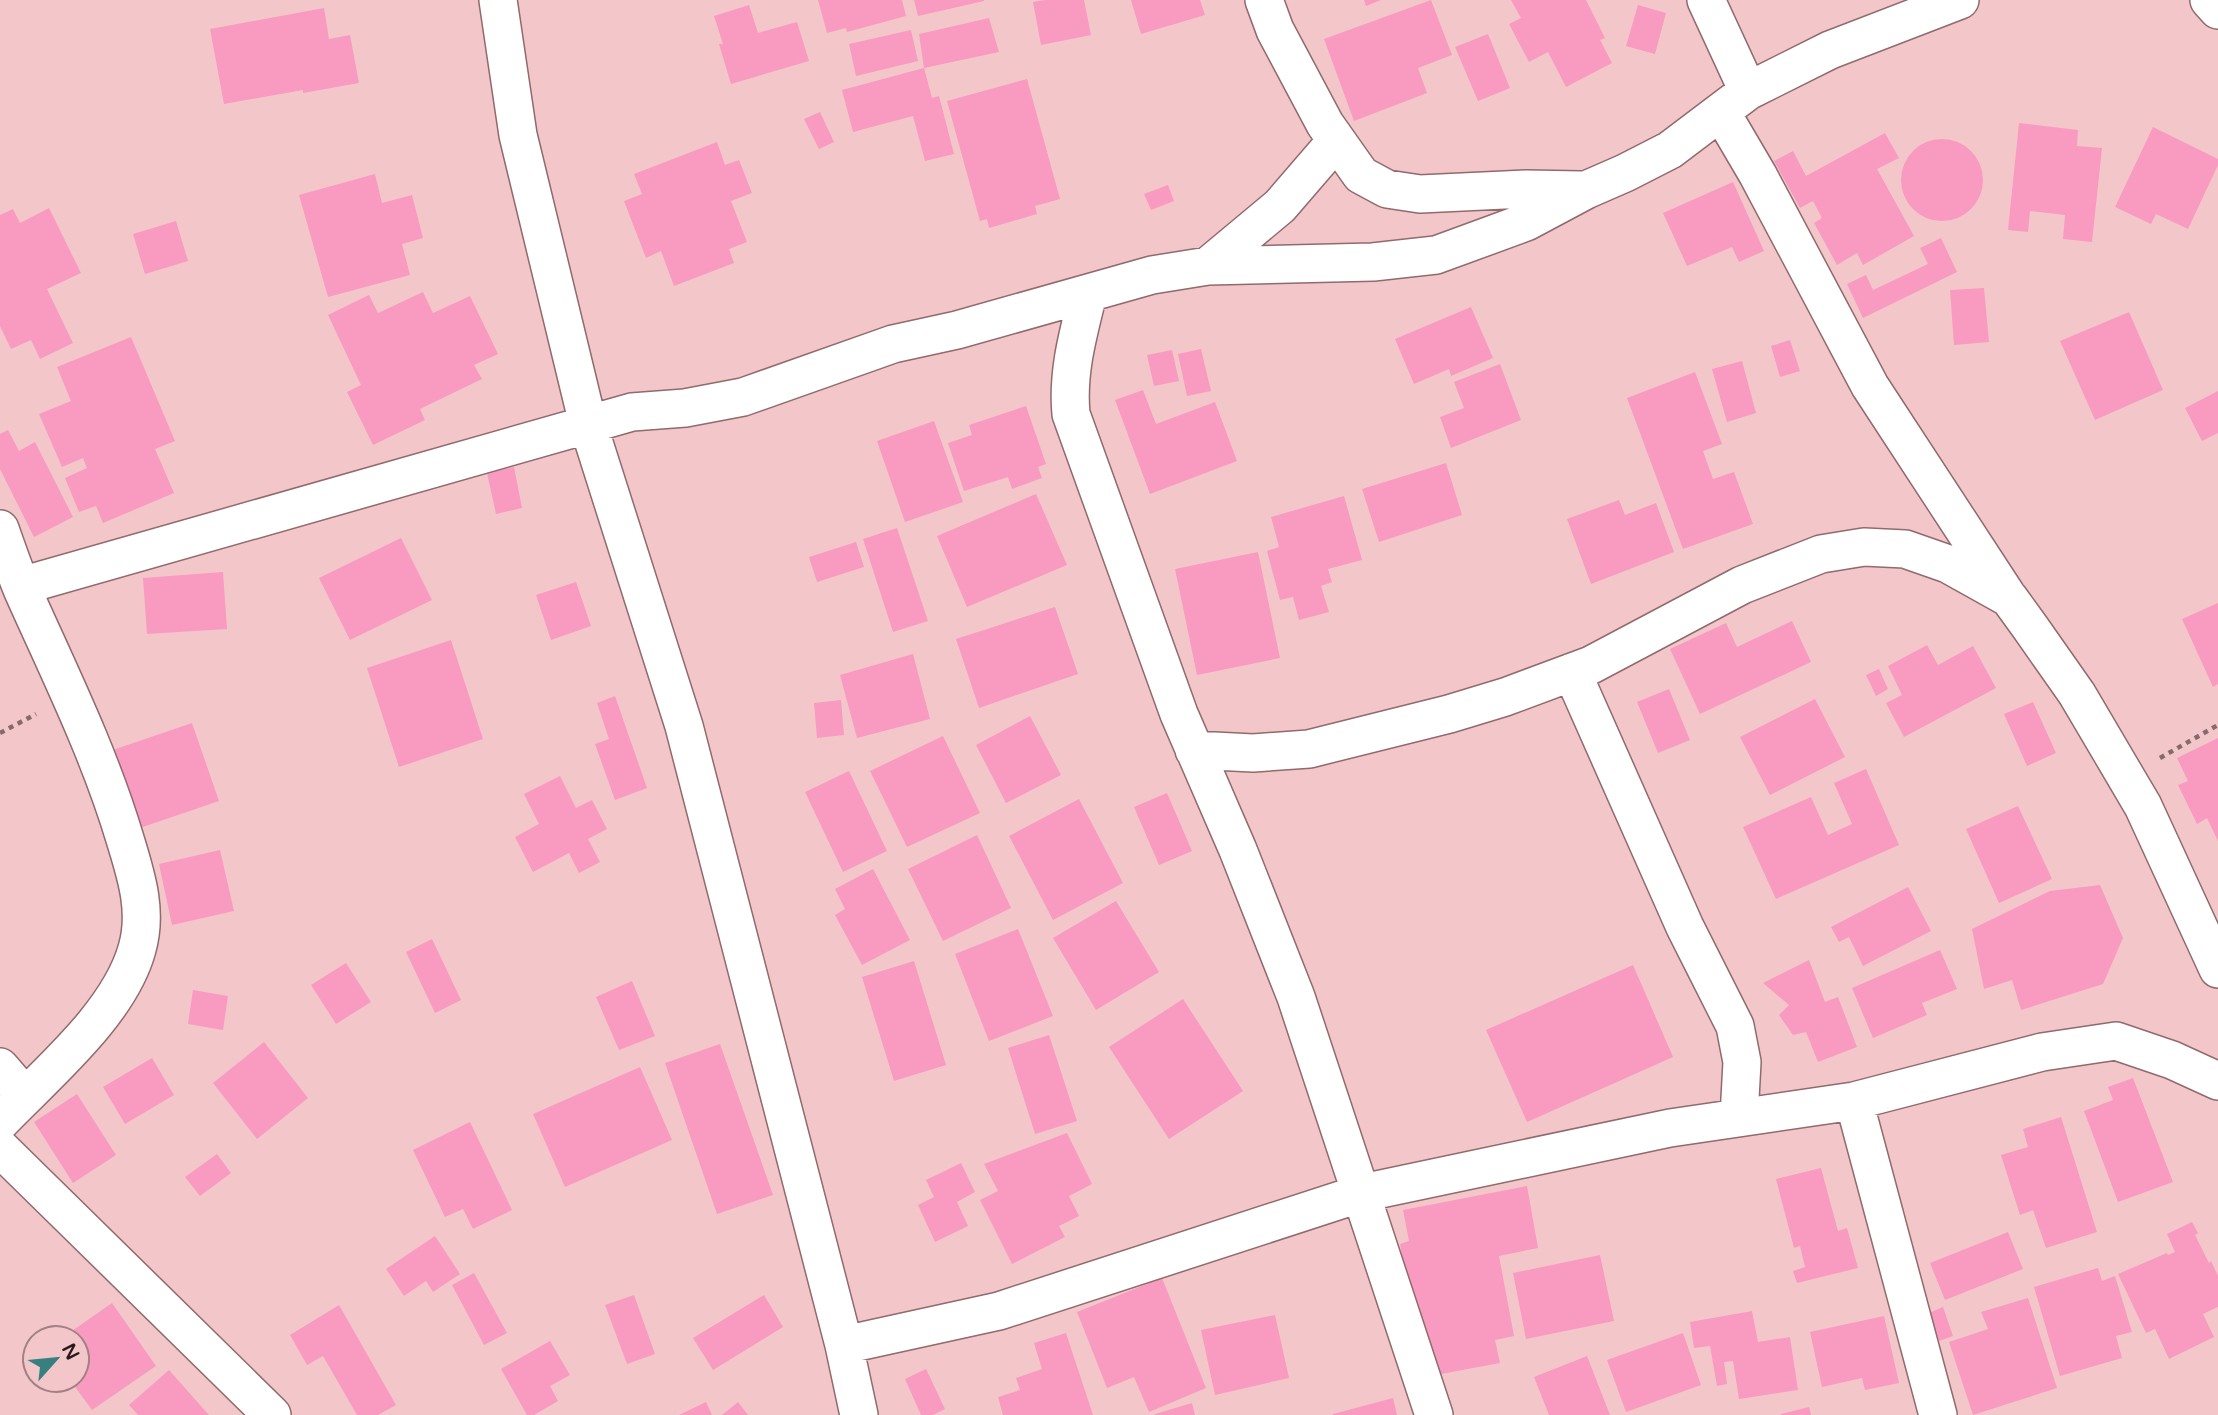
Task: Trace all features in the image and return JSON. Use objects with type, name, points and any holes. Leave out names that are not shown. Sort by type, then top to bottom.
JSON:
[{"type":"street","points":[[498,0],[519,135],[588,424],[684,726],[844,1345],[859,1415]]},
{"type":"street","points":[[1264,0],[1275,30],[1336,141],[1361,174],[1387,190],[1420,194],[1526,189],[1586,190]]},
{"type":"street","points":[[1706,0],[1734,102],[1758,175],[1870,386],[2008,598],[2077,694],[2143,806],[2218,969]]},
{"type":"street","points":[[21,586],[632,412],[685,408],[743,397],[893,345],[1152,275],[1208,266],[1373,262],[1436,255],[1526,222],[1670,150],[1734,102],[1830,50],[1960,0]]},
{"type":"street","points":[[2208,0],[2218,10]]},
{"type":"street","points":[[1208,266],[1280,206],[1336,141]]},
{"type":"street","points":[[1088,294],[1072,360],[1069,389],[1072,414],[1179,715],[1238,850],[1296,996],[1434,1415]]},
{"type":"street","points":[[0,529],[21,586],[96,751],[140,890],[141,924],[137,949],[118,992],[93,1026],[0,1122]]},
{"type":"street","points":[[1194,750],[1253,753],[1309,749],[1449,714],[1572,672],[1638,641],[1742,585],[1821,554],[1864,547],[1905,549],[1948,564],[2008,598]]},
{"type":"street","points":[[1572,672],[1685,927],[1735,1026],[1742,1062],[1739,1117]]},
{"type":"street","points":[[844,1345],[999,1311],[1362,1194],[1670,1128],[1854,1101],[2042,1052],[2116,1041],[2172,1060],[2218,1081]]},
{"type":"street","points":[[0,1067],[25,1096]]},
{"type":"street","points":[[1854,1101],[1938,1415]]},
{"type":"street","points":[[0,1148],[272,1415]]},
{"type":"path","points":[[2126,778],[2218,724]]},
{"type":"building","points":[[818,0],[902,0],[906,16],[847,32],[846,28],[827,33]]},
{"type":"building","points":[[914,0],[984,0],[984,1],[918,16]]},
{"type":"building","points":[[1084,0],[1091,35],[1041,45],[1033,2]]},
{"type":"building","points":[[1131,0],[1200,0],[1205,15],[1141,34]]},
{"type":"building","points":[[1364,0],[1381,0],[1366,6]]},
{"type":"building","points":[[1431,0],[1452,55],[1418,68],[1427,93],[1354,121],[1324,39]]},
{"type":"building","points":[[1511,0],[1586,0],[1605,38],[1600,40],[1612,63],[1566,87],[1548,52],[1529,62],[1509,24],[1521,18]]},
{"type":"building","points":[[749,5],[758,33],[797,22],[809,61],[731,84],[714,16]]},
{"type":"building","points":[[1638,5],[1666,13],[1655,54],[1626,46]]},
{"type":"building","points":[[324,8],[329,39],[350,35],[359,83],[224,104],[210,29]]},
{"type":"building","points":[[989,18],[999,52],[924,68],[919,34]]},
{"type":"building","points":[[911,30],[918,61],[856,76],[849,44]]},
{"type":"building","points":[[1488,34],[1510,88],[1478,101],[1455,47]]},
{"type":"building","points":[[924,68],[932,98],[939,96],[954,154],[925,161],[913,116],[853,132],[842,90]]},
{"type":"building","points":[[1027,79],[1060,199],[1035,206],[1037,214],[989,228],[987,219],[980,221],[947,101]]},
{"type":"building","points":[[820,112],[834,142],[819,149],[804,119]]},
{"type":"building","points":[[2019,123],[2078,130],[2077,146],[2102,148],[2092,242],[2063,239],[2065,215],[2030,211],[2028,232],[2008,230]]},
{"type":"building","points":[[2153,127],[2218,159],[2218,165],[2188,229],[2156,214],[2151,224],[2115,207]]},
{"type":"building","points":[[1885,133],[1899,158],[1877,169],[1914,236],[1863,265],[1857,253],[1837,265],[1814,223],[1822,218],[1813,201],[1800,208],[1774,161],[1793,151],[1806,176]]},
{"type":"building","points":[[1942,139],[1958,142],[1971,151],[1980,164],[1983,180],[1980,196],[1971,209],[1958,218],[1942,221],[1926,218],[1913,209],[1904,196],[1901,180],[1904,164],[1913,151],[1926,142]]},
{"type":"building","points":[[717,142],[725,165],[739,160],[752,193],[731,201],[747,242],[729,249],[734,263],[674,286],[661,251],[646,258],[624,201],[642,194],[634,174]]},
{"type":"building","points":[[375,174],[382,203],[412,195],[423,238],[402,244],[410,275],[328,297],[299,195]]},
{"type":"building","points":[[1733,182],[1764,251],[1739,262],[1732,247],[1687,266],[1663,213]]},
{"type":"building","points":[[1168,185],[1174,201],[1151,210],[1144,194]]},
{"type":"building","points":[[49,208],[81,273],[47,289],[73,343],[40,359],[31,340],[11,349],[0,326],[0,215],[13,209],[20,223]]},
{"type":"building","points":[[176,221],[188,261],[145,274],[133,234]]},
{"type":"building","points":[[1941,238],[1957,272],[1863,318],[1847,284],[1866,275],[1873,290],[1928,264],[1920,248]]},
{"type":"building","points":[[1984,288],[1989,342],[1954,345],[1950,290]]},
{"type":"building","points":[[423,292],[433,313],[470,296],[498,354],[474,365],[482,379],[420,409],[425,420],[373,445],[347,392],[361,385],[328,315],[369,295],[378,313]]},
{"type":"building","points":[[1471,307],[1493,358],[1451,376],[1449,369],[1414,384],[1395,339]]},
{"type":"building","points":[[2129,312],[2163,390],[2095,420],[2060,341]]},
{"type":"building","points":[[131,337],[175,441],[155,449],[174,493],[103,523],[96,506],[79,512],[65,478],[87,468],[83,458],[62,467],[39,414],[71,401],[57,367]]},
{"type":"building","points":[[1790,340],[1800,371],[1780,377],[1771,346]]},
{"type":"building","points":[[1201,349],[1211,391],[1187,396],[1178,354]]},
{"type":"building","points":[[1172,350],[1179,381],[1154,386],[1147,355]]},
{"type":"building","points":[[1742,361],[1756,413],[1727,422],[1712,369]]},
{"type":"building","points":[[1500,364],[1521,420],[1451,448],[1440,417],[1464,408],[1454,382]]},
{"type":"building","points":[[1695,372],[1722,444],[1703,451],[1713,479],[1734,472],[1753,524],[1683,549],[1627,398]]},
{"type":"building","points":[[1143,390],[1156,424],[1215,402],[1237,461],[1150,494],[1115,400]]},
{"type":"building","points":[[2218,391],[2218,433],[2202,441],[2185,408]]},
{"type":"building","points":[[1026,406],[1046,464],[1038,467],[1042,478],[1012,489],[1008,477],[964,491],[948,443],[972,435],[969,425]]},
{"type":"building","points":[[934,421],[963,502],[905,522],[877,441]]},
{"type":"building","points":[[8,430],[19,451],[35,442],[73,517],[34,537],[0,469],[0,434]]},
{"type":"building","points":[[1446,463],[1462,515],[1379,542],[1362,489]]},
{"type":"building","points":[[514,467],[522,508],[496,514],[487,473]]},
{"type":"building","points":[[1036,494],[1067,565],[967,607],[937,536]]},
{"type":"building","points":[[1344,496],[1362,560],[1328,569],[1332,582],[1321,586],[1329,612],[1299,620],[1293,597],[1280,600],[1267,551],[1279,547],[1271,517]]},
{"type":"building","points":[[1619,500],[1625,515],[1656,503],[1674,552],[1591,584],[1567,519]]},
{"type":"building","points":[[897,528],[928,621],[893,632],[863,539]]},
{"type":"building","points":[[401,538],[432,600],[350,640],[319,578]]},
{"type":"building","points":[[856,542],[864,567],[817,582],[809,557]]},
{"type":"building","points":[[1258,552],[1280,658],[1197,675],[1175,569]]},
{"type":"building","points":[[223,572],[227,629],[147,634],[143,578]]},
{"type":"building","points":[[576,582],[591,626],[551,640],[536,595]]},
{"type":"building","points":[[2218,603],[2218,684],[2213,687],[2182,619]]},
{"type":"building","points":[[1055,607],[1078,674],[979,708],[956,639]]},
{"type":"building","points":[[1792,621],[1811,662],[1700,714],[1670,649],[1726,623],[1737,647]]},
{"type":"building","points":[[451,640],[483,739],[399,767],[367,668]]},
{"type":"building","points":[[1927,645],[1938,665],[1973,646],[1996,688],[1904,737],[1886,703],[1902,695],[1888,666]]},
{"type":"building","points":[[913,654],[930,719],[857,738],[840,675]]},
{"type":"building","points":[[1879,669],[1888,689],[1876,696],[1866,675]]},
{"type":"building","points":[[1669,689],[1690,740],[1658,753],[1637,702]]},
{"type":"building","points":[[615,696],[647,788],[615,800],[595,744],[609,739],[597,703]]},
{"type":"building","points":[[1815,699],[1845,757],[1770,795],[1740,737]]},
{"type":"building","points":[[841,700],[844,735],[817,738],[814,703]]},
{"type":"building","points":[[2033,702],[2056,753],[2027,766],[2004,714]]},
{"type":"building","points":[[1030,716],[1061,775],[1006,803],[976,745]]},
{"type":"building","points":[[192,723],[219,801],[131,831],[104,753]]},
{"type":"building","points":[[943,736],[980,813],[907,847],[870,771]]},
{"type":"building","points":[[2218,738],[2218,841],[2207,818],[2197,824],[2178,785],[2188,781],[2177,758]]},
{"type":"building","points":[[1866,769],[1899,845],[1776,899],[1743,827],[1811,797],[1828,835],[1852,824],[1834,783]]},
{"type":"building","points":[[849,771],[887,851],[843,872],[805,792]]},
{"type":"building","points":[[560,776],[576,808],[592,800],[607,829],[588,839],[600,862],[579,873],[569,853],[533,872],[515,837],[539,824],[524,794]]},
{"type":"building","points":[[1167,793],[1192,851],[1159,865],[1134,807]]},
{"type":"building","points":[[1079,799],[1123,883],[1053,920],[1009,836]]},
{"type":"building","points":[[2018,806],[2052,879],[1999,903],[1966,829]]},
{"type":"building","points":[[977,835],[1011,908],[943,941],[908,869]]},
{"type":"building","points":[[220,850],[234,911],[172,925],[159,864]]},
{"type":"building","points":[[873,869],[910,940],[862,965],[835,915],[845,909],[835,889]]},
{"type":"building","points":[[2100,885],[2123,938],[2103,984],[2021,1010],[2012,980],[1984,989],[1972,929],[2050,891]]},
{"type":"building","points":[[1908,887],[1931,931],[1863,966],[1849,937],[1839,942],[1831,927]]},
{"type":"building","points":[[1116,901],[1159,972],[1096,1010],[1053,938]]},
{"type":"building","points":[[1018,929],[1053,1016],[989,1041],[955,954]]},
{"type":"building","points":[[432,939],[461,1000],[435,1013],[406,952]]},
{"type":"building","points":[[1940,950],[1957,989],[1922,1003],[1927,1015],[1873,1038],[1852,988]]},
{"type":"building","points":[[1809,960],[1825,1002],[1838,997],[1857,1047],[1818,1062],[1806,1032],[1793,1035],[1779,1015],[1789,1005],[1763,983]]},
{"type":"building","points":[[914,961],[946,1065],[894,1081],[862,977]]},
{"type":"building","points":[[346,963],[371,1002],[336,1024],[311,985]]},
{"type":"building","points":[[1633,965],[1673,1057],[1527,1122],[1486,1030]]},
{"type":"building","points":[[632,981],[655,1036],[619,1050],[596,997]]},
{"type":"building","points":[[193,990],[228,996],[223,1030],[188,1024]]},
{"type":"building","points":[[1183,999],[1243,1091],[1169,1139],[1109,1047]]},
{"type":"building","points":[[1049,1035],[1077,1121],[1035,1134],[1008,1048]]},
{"type":"building","points":[[264,1042],[308,1098],[257,1139],[213,1083]]},
{"type":"building","points":[[720,1044],[773,1195],[717,1214],[665,1063]]},
{"type":"building","points":[[152,1058],[174,1095],[125,1124],[103,1087]]},
{"type":"building","points":[[640,1067],[672,1140],[565,1187],[533,1114]]},
{"type":"building","points":[[2133,1078],[2173,1182],[2118,1202],[2084,1111],[2113,1100],[2108,1087]]},
{"type":"building","points":[[77,1094],[116,1155],[73,1183],[34,1122]]},
{"type":"building","points":[[2061,1117],[2097,1232],[2046,1248],[2033,1210],[2020,1215],[2001,1155],[2028,1147],[2023,1129]]},
{"type":"building","points":[[470,1122],[512,1210],[473,1229],[463,1209],[445,1217],[413,1150]]},
{"type":"building","points":[[1067,1133],[1092,1184],[1069,1196],[1079,1216],[1059,1226],[1065,1237],[1012,1264],[980,1200],[998,1191],[984,1164]]},
{"type":"building","points":[[217,1154],[231,1173],[200,1196],[185,1177]]},
{"type":"building","points":[[961,1163],[975,1192],[957,1202],[968,1226],[935,1242],[918,1205],[934,1197],[926,1180]]},
{"type":"building","points":[[1821,1168],[1838,1231],[1847,1228],[1858,1268],[1797,1283],[1793,1271],[1805,1267],[1800,1246],[1794,1248],[1776,1179]]},
{"type":"building","points":[[1527,1186],[1538,1248],[1499,1256],[1514,1336],[1495,1340],[1500,1363],[1425,1377],[1400,1244],[1409,1241],[1403,1210]]},
{"type":"building","points":[[2192,1222],[2198,1233],[2195,1235],[2218,1276],[2218,1307],[2203,1314],[2214,1337],[2169,1359],[2155,1329],[2146,1333],[2118,1274],[2175,1252],[2167,1234]]},
{"type":"building","points":[[2008,1232],[2023,1269],[1945,1300],[1930,1263]]},
{"type":"building","points":[[435,1236],[460,1274],[433,1292],[426,1281],[404,1296],[386,1269]]},
{"type":"building","points":[[1600,1255],[1614,1321],[1526,1339],[1513,1273]]},
{"type":"building","points":[[2098,1268],[2102,1281],[2115,1276],[2132,1332],[2116,1336],[2122,1358],[2060,1376],[2034,1287]]},
{"type":"building","points":[[474,1273],[507,1333],[484,1345],[452,1285]]},
{"type":"building","points":[[1162,1278],[1206,1388],[1149,1412],[1134,1377],[1107,1388],[1077,1312]]},
{"type":"building","points":[[634,1295],[655,1354],[627,1364],[605,1305]]},
{"type":"building","points":[[764,1295],[783,1327],[713,1370],[693,1338]]},
{"type":"building","points":[[2028,1298],[2057,1388],[1973,1415],[1949,1342],[1988,1329],[1981,1312]]},
{"type":"building","points":[[112,1303],[156,1366],[92,1410],[80,1394],[91,1394],[91,1324],[82,1324]]},
{"type":"building","points":[[339,1305],[396,1405],[378,1415],[357,1415],[323,1356],[307,1365],[290,1335]]},
{"type":"building","points":[[1943,1307],[1953,1336],[1939,1341],[1929,1313]]},
{"type":"building","points":[[1752,1311],[1758,1342],[1790,1337],[1798,1390],[1739,1399],[1733,1361],[1724,1362],[1727,1384],[1717,1386],[1710,1346],[1694,1348],[1690,1322]]},
{"type":"building","points":[[1275,1315],[1289,1378],[1215,1395],[1201,1330]]},
{"type":"building","points":[[1884,1316],[1899,1383],[1865,1390],[1862,1378],[1822,1387],[1810,1332]]},
{"type":"building","points":[[1066,1333],[1093,1415],[1003,1415],[998,1397],[1020,1390],[1016,1378],[1042,1369],[1034,1343]]},
{"type":"building","points":[[1683,1333],[1701,1385],[1626,1412],[1607,1360]]},
{"type":"building","points":[[550,1341],[570,1375],[550,1386],[558,1401],[534,1415],[527,1415],[501,1369]]},
{"type":"building","points":[[1587,1356],[1610,1415],[1549,1415],[1534,1377]]},
{"type":"building","points":[[926,1369],[945,1409],[933,1415],[921,1415],[905,1379]]},
{"type":"building","points":[[169,1370],[209,1415],[138,1415],[129,1405]]},
{"type":"building","points":[[1393,1398],[1397,1415],[1333,1415],[1333,1414]]},
{"type":"building","points":[[706,1402],[712,1415],[679,1415]]},
{"type":"building","points":[[738,1402],[748,1415],[722,1415]]},
{"type":"building","points":[[1192,1403],[1195,1415],[1155,1415],[1155,1414]]},
{"type":"building","points":[[1809,1407],[1811,1415],[1781,1415],[1781,1414]]}]
